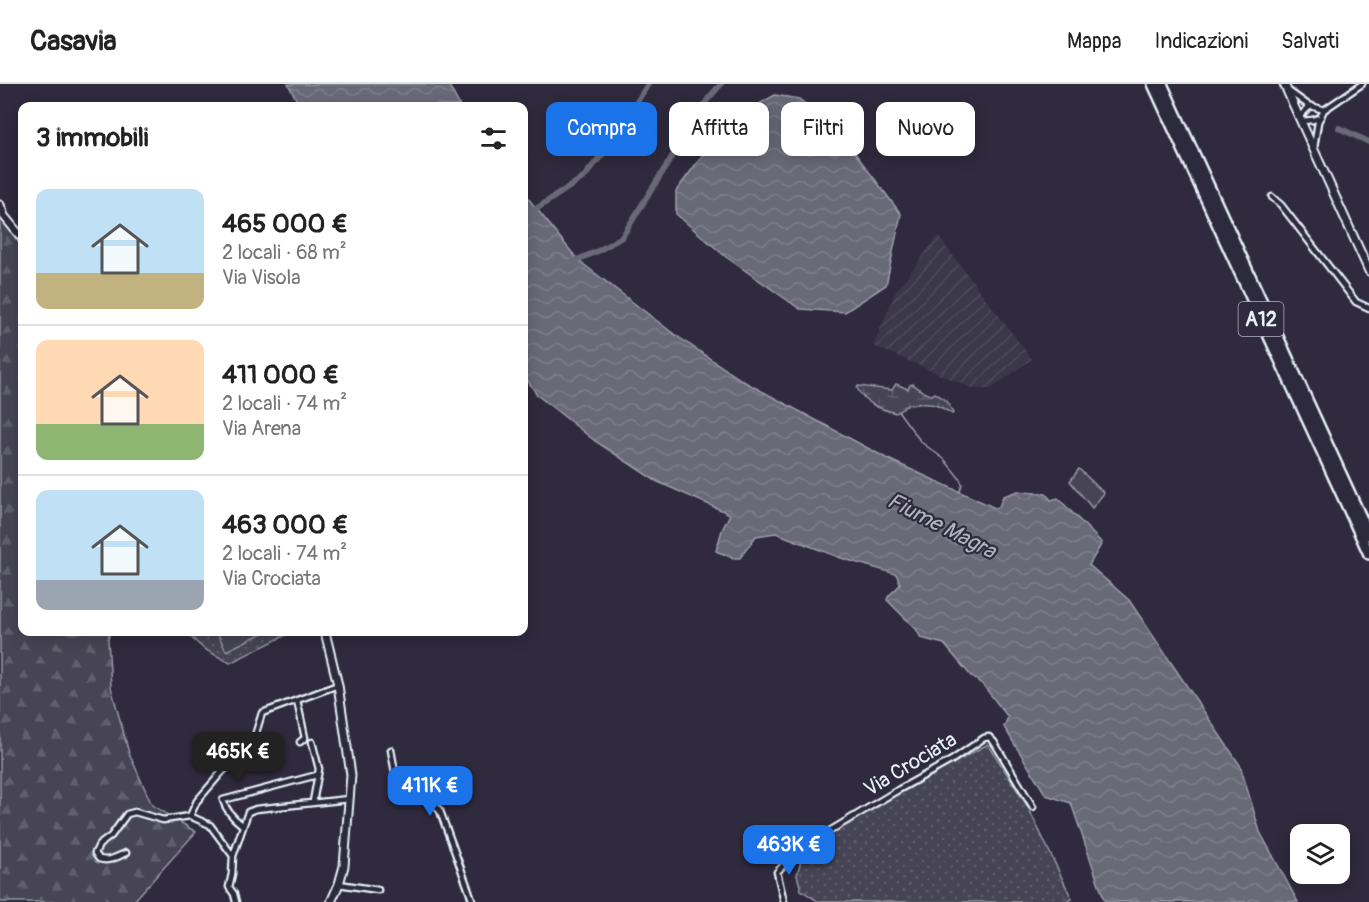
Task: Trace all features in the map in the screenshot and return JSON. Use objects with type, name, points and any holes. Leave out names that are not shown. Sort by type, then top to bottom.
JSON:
[{"type":"highway","name":"A12","points":[[1153,84],[1369,554]]},
{"type":"highway","name":"A12","points":[[1162,84],[1369,535]]},
{"type":"main road","points":[[1285,87],[1369,271]]},
{"type":"main road","points":[[0,205],[4,216],[18,233]]},
{"type":"main road","points":[[326,636],[338,685],[350,765],[350,799],[344,866],[332,902]]},
{"type":"street","points":[[1314,149],[1324,110],[1362,84]]},
{"type":"street","points":[[1285,87],[1299,100],[1324,110]]},
{"type":"street","points":[[1300,119],[1312,106]]},
{"type":"street","points":[[1300,119],[1313,120],[1321,117]]},
{"type":"street","points":[[1272,197],[1276,199],[1356,302],[1369,308]]},
{"type":"street","points":[[190,816],[203,794],[253,742],[262,713],[338,685]]},
{"type":"street","points":[[297,700],[305,738],[300,742]]},
{"type":"street","name":"Via Crociata","points":[[784,902],[777,872],[798,850],[952,760],[988,736],[1034,807]]},
{"type":"street","points":[[312,742],[319,769],[313,802]]},
{"type":"street","points":[[391,750],[399,789],[405,793],[427,795],[440,811],[473,902]]},
{"type":"street","points":[[242,825],[234,819],[223,800],[317,775]]},
{"type":"street","points":[[236,902],[229,888],[233,856],[248,812],[256,809],[350,799]]},
{"type":"street","points":[[126,853],[105,861],[99,859],[95,853],[99,845],[111,836],[127,814],[135,812],[163,820],[190,816],[210,825],[233,856]]},
{"type":"street","points":[[339,884],[378,890]]},
{"type":"shaded area","points":[[938,236],[1032,359],[991,389],[974,389],[873,346],[896,291]]},
{"type":"green space","points":[[0,212],[18,241],[18,636],[109,636],[111,687],[129,753],[152,805],[196,832],[133,902],[0,902]]},
{"type":"green space","points":[[896,384],[908,389],[912,384],[925,393],[932,395],[935,393],[947,401],[953,413],[935,405],[909,404],[896,413],[869,402],[857,388],[858,386],[892,390]]},
{"type":"green space","points":[[1079,469],[1104,493],[1092,508],[1070,481]]},
{"type":"green space","points":[[189,636],[284,636],[230,663],[204,649]]},
{"type":"green space","points":[[219,636],[257,636],[226,651]]},
{"type":"green space","points":[[988,744],[1029,809],[1072,899],[1061,902],[819,902],[801,890],[797,875],[803,853],[861,815]]},
{"type":"water","points":[[288,84],[448,84],[458,102],[298,102]]},
{"type":"water","points":[[775,95],[799,99],[803,102],[781,102],[781,156],[857,156],[901,214],[886,285],[845,312],[800,309],[726,257],[676,214],[676,191],[702,156],[769,156],[769,102],[763,102]]},
{"type":"water","name":"Fiume Magra","points":[[528,198],[578,260],[674,334],[743,381],[888,459],[995,508],[999,507],[1003,496],[1018,491],[1046,494],[1051,500],[1058,498],[1102,543],[1089,565],[1129,600],[1240,765],[1260,832],[1298,902],[1105,902],[1071,803],[1046,795],[1004,727],[1008,717],[983,685],[971,676],[944,644],[921,638],[916,629],[887,600],[900,583],[896,574],[841,558],[776,533],[756,536],[740,558],[733,558],[716,551],[722,530],[730,514],[656,481],[595,441],[537,395],[528,381]]},
{"type":"waterway","points":[[528,214],[584,177],[613,141],[648,84]]},
{"type":"waterway","points":[[572,262],[622,237],[708,99],[721,84]]},
{"type":"waterway","points":[[1339,128],[1369,142]]},
{"type":"waterway","points":[[899,412],[921,442],[944,459],[960,479],[962,484],[960,491]]}]
